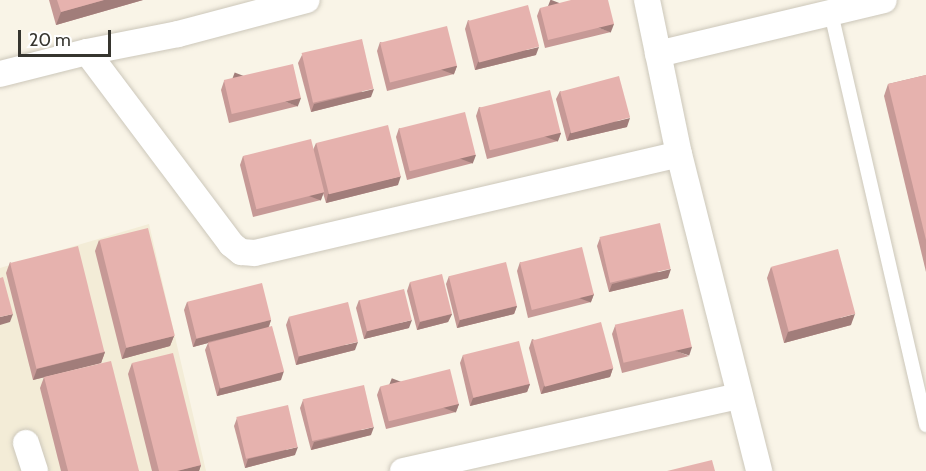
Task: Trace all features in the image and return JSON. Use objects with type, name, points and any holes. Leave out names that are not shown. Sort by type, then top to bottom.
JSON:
[{"type":"street","points":[[0,74],[87,52],[178,34],[307,0]]},
{"type":"street","points":[[647,0],[679,154],[759,471]]},
{"type":"street","points":[[658,54],[884,0]]},
{"type":"street","points":[[87,52],[231,244],[241,252],[255,253],[679,154]]},
{"type":"street","points":[[403,471],[740,396]]},
{"type":"street","points":[[27,443],[35,471]]},
{"type":"lane","points":[[831,13],[926,425]]},
{"type":"shaded area","points":[[149,224],[206,471],[0,471],[0,268]]},
{"type":"building","points":[[57,0],[104,0],[61,12]]},
{"type":"building","points":[[571,0],[608,0],[614,24],[548,40],[540,8]]},
{"type":"building","points":[[528,5],[539,47],[479,63],[468,21]]},
{"type":"building","points":[[447,26],[457,66],[390,82],[380,43]]},
{"type":"building","points":[[362,39],[373,89],[313,103],[302,53]]},
{"type":"building","points":[[293,64],[301,98],[232,114],[224,80]]},
{"type":"building","points":[[926,75],[926,240],[888,84]]},
{"type":"building","points":[[619,76],[630,118],[571,133],[560,92]]},
{"type":"building","points":[[550,90],[561,133],[490,150],[479,108]]},
{"type":"building","points":[[465,112],[476,155],[410,171],[399,128]]},
{"type":"building","points":[[388,125],[401,176],[329,194],[316,143]]},
{"type":"building","points":[[311,139],[324,192],[256,209],[243,156]]},
{"type":"building","points":[[660,223],[671,269],[610,283],[600,237]]},
{"type":"building","points":[[148,228],[175,336],[126,348],[99,240]]},
{"type":"building","points":[[78,246],[104,352],[36,369],[10,263]]},
{"type":"building","points":[[582,247],[594,295],[532,310],[520,262]]},
{"type":"building","points":[[838,249],[855,314],[789,332],[771,267]]},
{"type":"building","points":[[506,262],[517,306],[460,320],[449,276]]},
{"type":"building","points":[[442,274],[452,314],[420,322],[410,282]]},
{"type":"building","points":[[3,277],[13,314],[0,317],[0,278]]},
{"type":"building","points":[[262,283],[271,320],[196,338],[187,302]]},
{"type":"building","points":[[404,289],[412,320],[367,331],[359,300]]},
{"type":"building","points":[[348,302],[358,342],[299,357],[289,317]]},
{"type":"building","points":[[683,309],[692,347],[624,363],[615,325]]},
{"type":"building","points":[[601,322],[613,368],[545,387],[532,340]]},
{"type":"building","points":[[272,326],[284,371],[220,388],[208,343]]},
{"type":"building","points":[[519,341],[530,384],[473,398],[463,355]]},
{"type":"building","points":[[173,353],[201,465],[177,471],[159,471],[132,363]]},
{"type":"building","points":[[111,361],[139,471],[68,471],[44,377]]},
{"type":"building","points":[[450,369],[459,404],[389,421],[380,386]]},
{"type":"building","points":[[364,385],[374,427],[312,441],[303,399]]},
{"type":"building","points":[[288,405],[298,447],[246,459],[236,417]]},
{"type":"building","points":[[712,460],[715,471],[667,471]]}]
